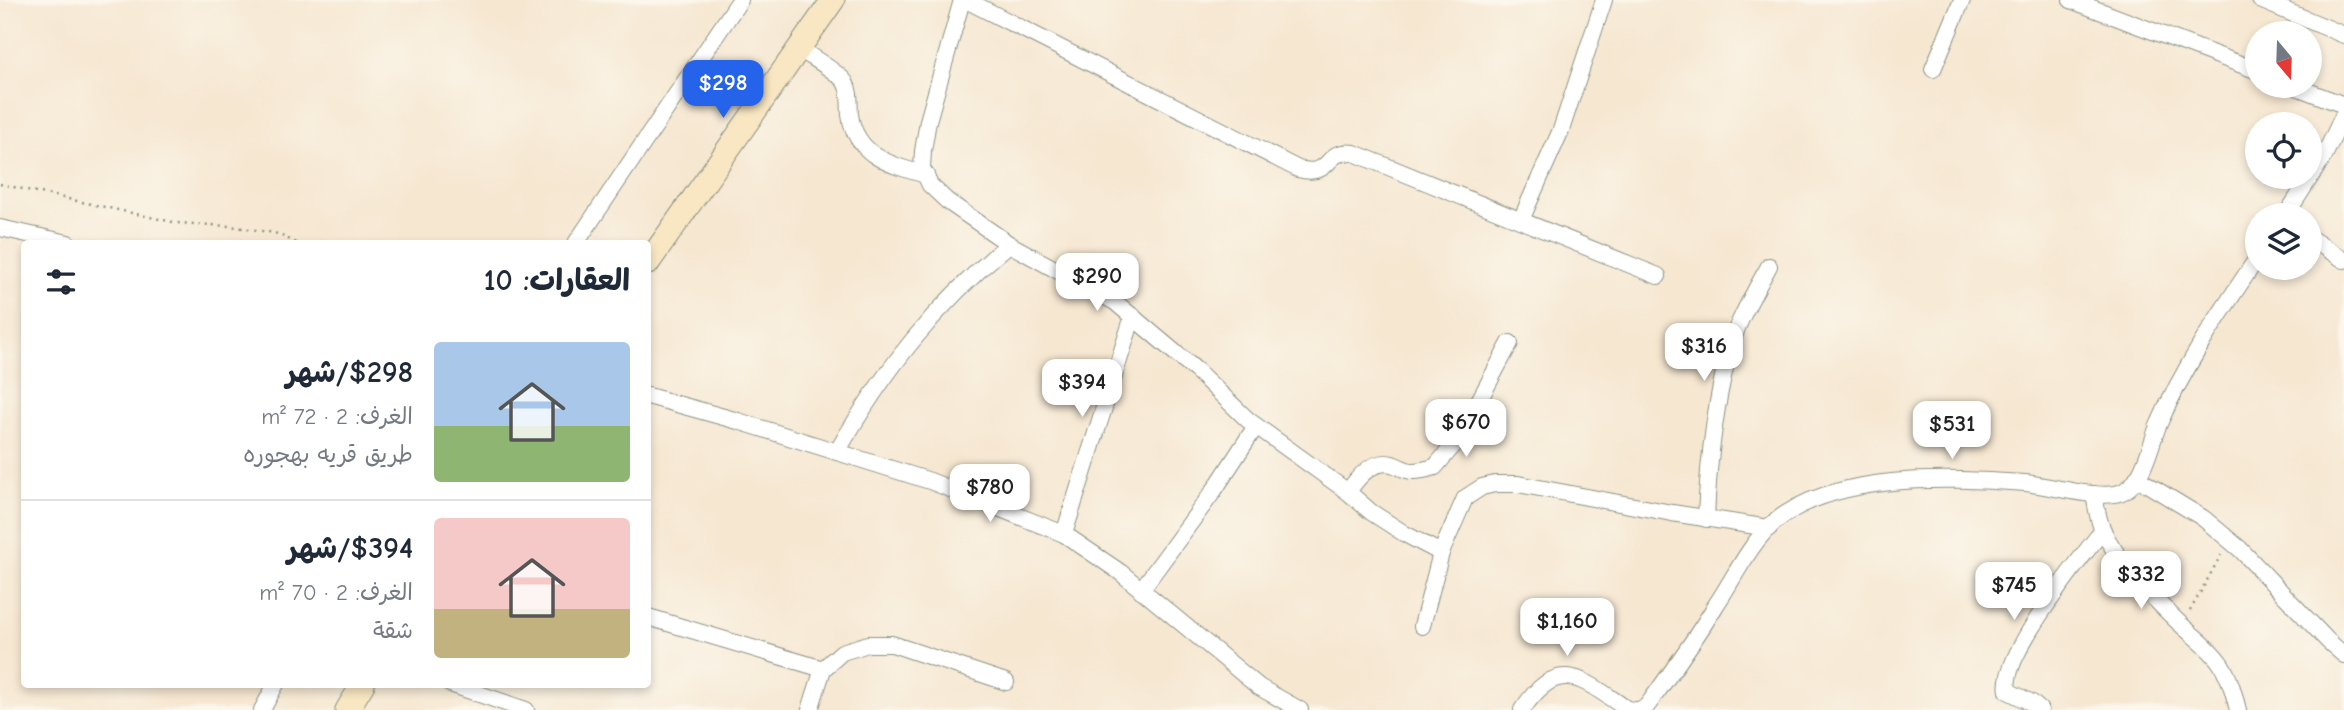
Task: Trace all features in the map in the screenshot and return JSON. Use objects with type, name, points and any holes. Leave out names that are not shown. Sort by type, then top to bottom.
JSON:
[{"type":"street","points":[[578,240],[740,0]]},
{"type":"street","points":[[651,259],[833,0]]},
{"type":"street","points":[[1441,553],[1382,519],[1256,426],[1115,302],[1009,244],[947,201],[930,185],[922,168],[928,121],[964,0],[1298,169],[1311,172],[1321,170],[1337,154],[1354,153],[1658,276]]},
{"type":"street","points":[[1521,220],[1562,130],[1604,0]]},
{"type":"street","points":[[1933,69],[1962,0]]},
{"type":"street","points":[[2071,0],[2245,66]]},
{"type":"street","points":[[2260,0],[2344,35]]},
{"type":"street","points":[[800,49],[845,83],[849,95],[850,116],[863,148],[873,156],[897,167],[926,175]]},
{"type":"street","points":[[2322,97],[2344,105]]},
{"type":"street","points":[[2294,203],[2324,156],[2344,116]]},
{"type":"street","points":[[0,228],[54,240]]},
{"type":"street","points":[[837,452],[874,390],[895,361],[979,269],[1009,244]]},
{"type":"street","points":[[2322,246],[2344,260]]},
{"type":"street","points":[[1706,519],[1716,427],[1730,352],[1747,306],[1769,266]]},
{"type":"street","points":[[1639,710],[1647,706],[1692,643],[1755,544],[1787,513],[1808,502],[1879,482],[1923,479],[1988,480],[2046,485],[2106,496],[2123,492],[2137,478],[2172,395],[2221,311],[2245,276]]},
{"type":"street","points":[[1064,534],[1133,316]]},
{"type":"street","points":[[1348,492],[1367,470],[1381,464],[1390,463],[1411,471],[1435,467],[1458,440],[1510,342]]},
{"type":"street","points":[[651,397],[930,481],[1064,534],[1141,590],[1259,687],[1300,710]]},
{"type":"street","points":[[1141,590],[1213,492],[1256,426]]},
{"type":"street","points":[[2137,478],[2203,518],[2229,540],[2344,655]]},
{"type":"street","points":[[1422,626],[1441,553],[1465,498],[1482,487],[1518,484],[1769,528]]},
{"type":"street","points":[[2094,494],[2103,530],[2146,589],[2207,646],[2222,666],[2232,687],[2238,710]]},
{"type":"street","points":[[2040,710],[2008,691],[2008,673],[2054,593],[2103,530]]},
{"type":"street","points":[[651,618],[823,669]]},
{"type":"street","points":[[810,710],[823,669],[842,652],[868,644],[892,644],[1006,682]]},
{"type":"street","points":[[1522,710],[1541,685],[1564,676],[1577,678],[1627,709],[1634,710]]},
{"type":"street","points":[[262,710],[274,688]]},
{"type":"street","points":[[347,710],[361,688]]},
{"type":"street","points":[[462,688],[526,710]]},
{"type":"path","points":[[0,184],[177,223],[230,226],[275,233],[290,240]]},
{"type":"path","points":[[2182,625],[2229,540]]}]
